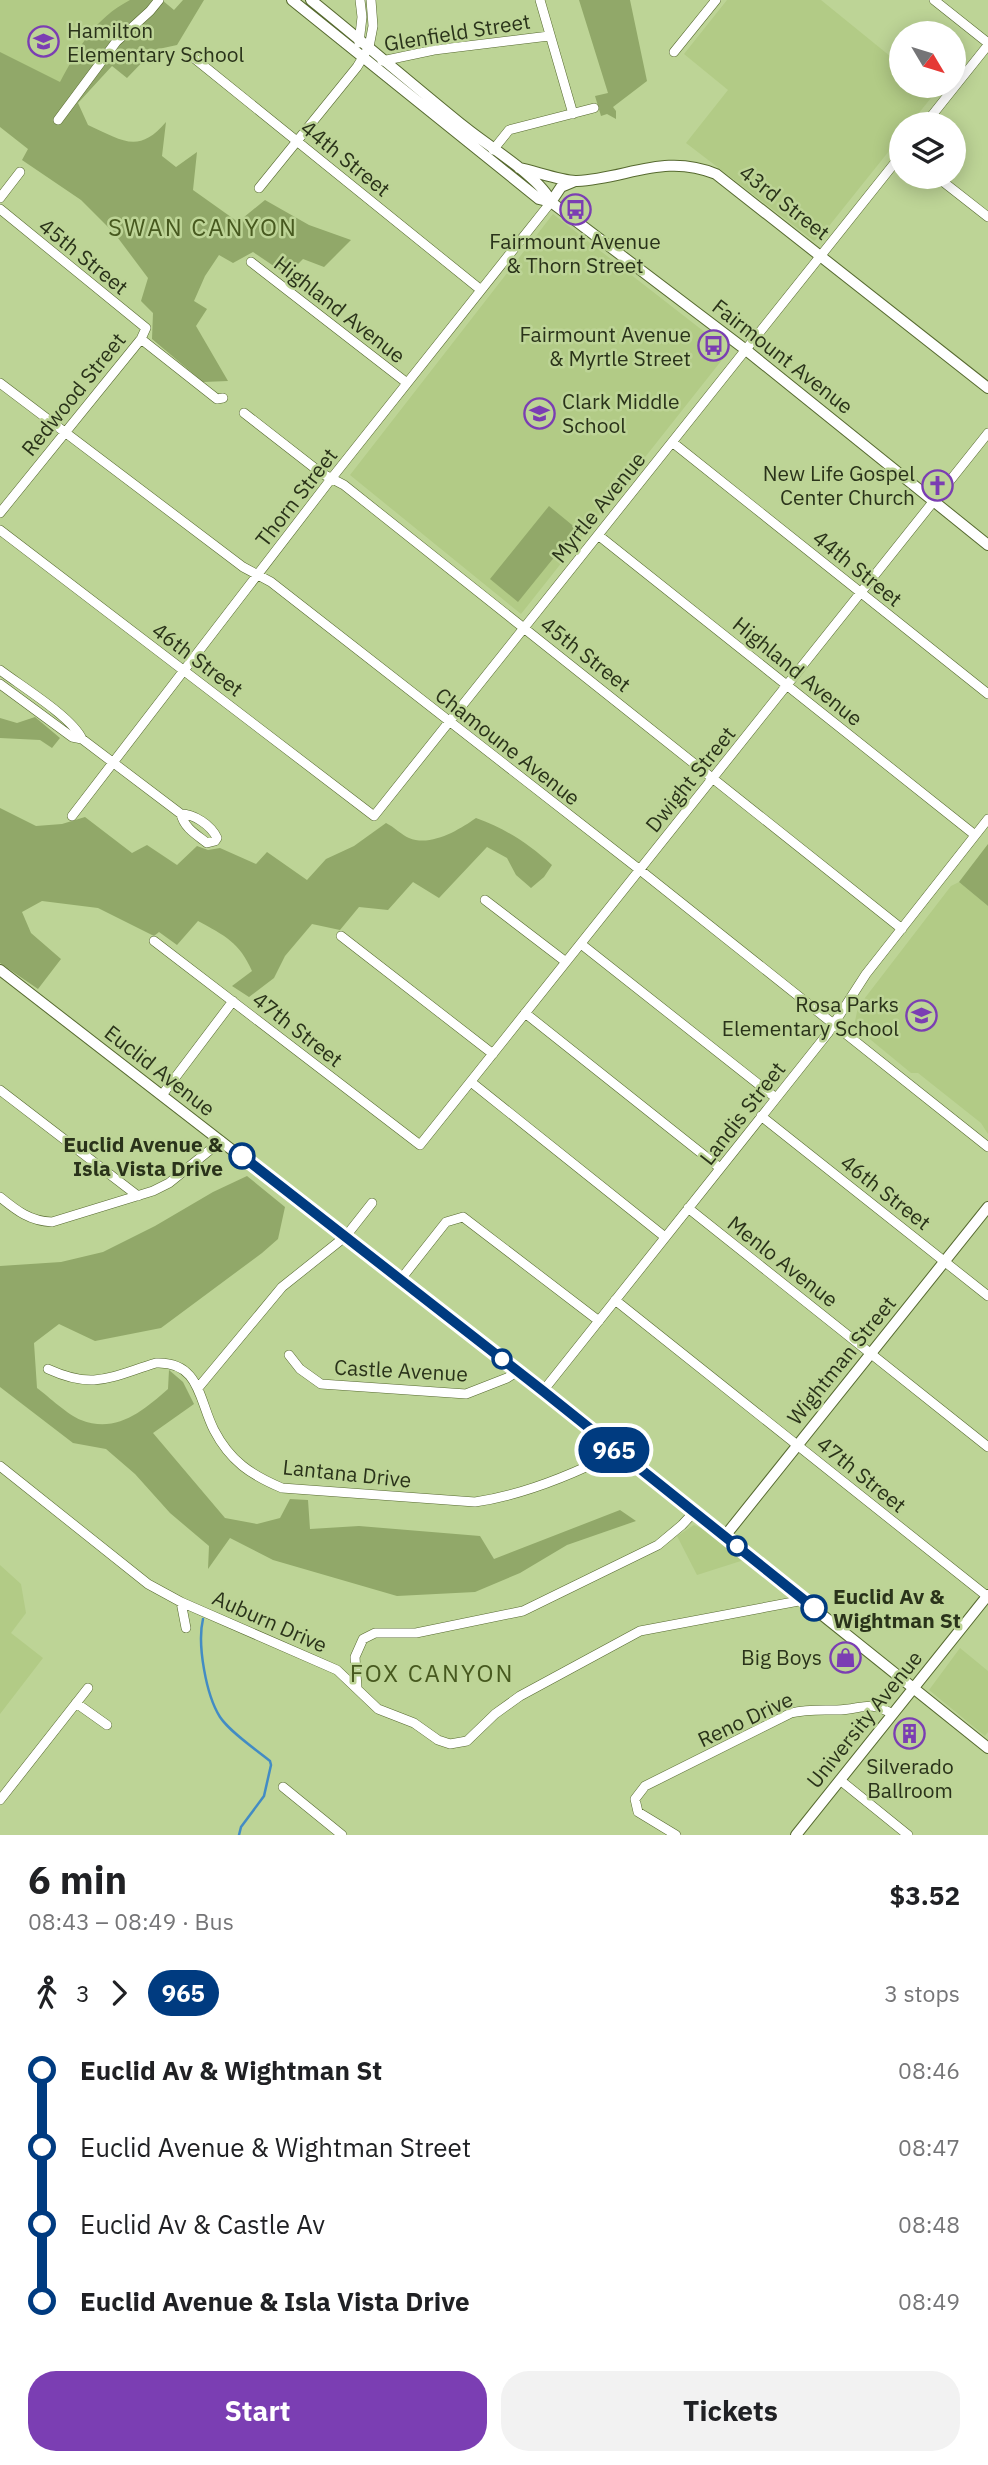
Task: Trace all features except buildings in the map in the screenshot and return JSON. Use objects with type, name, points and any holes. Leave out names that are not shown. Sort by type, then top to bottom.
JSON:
[{"type":"main road","name":"Fairmount Avenue","points":[[292,0],[367,56],[539,199],[551,202],[747,350],[988,545]]},
{"type":"main road","name":"Fairmount Avenue","points":[[311,0],[359,39],[367,56]]},
{"type":"main road","name":"Fairmount Avenue","points":[[367,56],[384,60],[493,150],[519,168],[547,192],[551,202]]},
{"type":"main road","name":"43rd Street","points":[[519,168],[573,182],[668,164],[695,166],[726,180],[988,388]]},
{"type":"main road","points":[[551,202],[561,187],[573,182]]},
{"type":"main road","name":"Euclid Avenue","points":[[0,970],[401,1279],[988,1748]]},
{"type":"main road","name":"Wightman Street","points":[[725,1536],[988,1208]]},
{"type":"main road","name":"University Avenue","points":[[796,1835],[988,1596]]},
{"type":"street","points":[[58,120],[116,42],[159,0]]},
{"type":"street","points":[[359,39],[362,17],[360,0]]},
{"type":"street","points":[[260,188],[367,56],[373,26],[371,0]]},
{"type":"street","points":[[540,0],[573,114]]},
{"type":"street","points":[[674,52],[716,0]]},
{"type":"street","points":[[934,0],[988,44],[934,112]]},
{"type":"street","name":"Glenfield Street","points":[[384,60],[434,50],[549,36]]},
{"type":"street","name":"44th Street","points":[[189,54],[481,290]]},
{"type":"street","points":[[493,150],[509,130],[594,108]]},
{"type":"street","name":"Myrtle Avenue","points":[[374,816],[889,170]]},
{"type":"street","points":[[0,198],[20,172]]},
{"type":"street","points":[[952,189],[988,217]]},
{"type":"street","name":"Thorn Street","points":[[72,816],[331,479],[551,202]]},
{"type":"street","name":"45th Street","points":[[0,209],[146,328]]},
{"type":"street","name":"Highland Avenue","points":[[251,262],[407,383]]},
{"type":"street","name":"Redwood Street","points":[[0,513],[141,339],[146,328]]},
{"type":"street","points":[[141,339],[217,399],[223,398]]},
{"type":"street","name":"Chamoune Avenue","points":[[0,383],[257,576],[271,582],[640,870],[988,1147]]},
{"type":"street","name":"45th Street","points":[[244,413],[331,479],[344,485],[902,929]]},
{"type":"street","name":"Dwight Street","points":[[420,1145],[988,433]]},
{"type":"street","name":"44th Street","points":[[672,442],[988,694]]},
{"type":"street","name":"46th Street","points":[[0,530],[374,816]]},
{"type":"street","name":"Highland Avenue","points":[[598,535],[975,835]]},
{"type":"street","points":[[0,670],[78,730],[82,739]]},
{"type":"street","points":[[0,684],[72,737],[82,739],[181,814]]},
{"type":"street","name":"Landis Street","points":[[543,1391],[834,1024],[866,974],[988,819]]},
{"type":"street","points":[[485,900],[566,962]]},
{"type":"street","points":[[341,936],[493,1054]]},
{"type":"street","name":"47th Street","points":[[155,941],[420,1145]]},
{"type":"street","points":[[581,944],[776,1098]]},
{"type":"street","points":[[162,1095],[233,1001]]},
{"type":"street","points":[[526,1013],[720,1168]]},
{"type":"street","points":[[471,1082],[665,1237]]},
{"type":"street","points":[[0,1090],[138,1196]]},
{"type":"street","name":"46th Street","points":[[761,1116],[988,1296]]},
{"type":"street","points":[[0,1198],[23,1216],[52,1222],[138,1196],[169,1183],[221,1141]]},
{"type":"street","points":[[198,1388],[282,1287],[346,1236],[372,1203]]},
{"type":"street","name":"Menlo Avenue","points":[[688,1209],[988,1447]]},
{"type":"street","points":[[401,1279],[446,1222],[463,1217],[599,1321]]},
{"type":"street","name":"47th Street","points":[[615,1300],[988,1596]]},
{"type":"street","name":"Castle Avenue","points":[[289,1355],[300,1369],[321,1384],[452,1394],[475,1392],[517,1371]]},
{"type":"street","name":"Lantana Drive","points":[[48,1368],[68,1378],[88,1382],[156,1363],[165,1363],[184,1370],[198,1388],[214,1431],[238,1463],[253,1476],[282,1488],[475,1502],[551,1480],[617,1452]]},
{"type":"street","name":"Auburn Drive","points":[[0,1466],[148,1584],[181,1602],[337,1670],[378,1709],[414,1723],[438,1740],[456,1744],[467,1741],[495,1714],[520,1696],[640,1632],[804,1600]]},
{"type":"street","points":[[357,1688],[355,1657],[363,1639],[375,1633],[416,1633],[523,1611],[658,1545],[694,1512]]},
{"type":"street","points":[[181,1602],[186,1628]]},
{"type":"street","points":[[0,1800],[88,1688]]},
{"type":"street","points":[[76,1703],[107,1725]]},
{"type":"street","name":"Reno Drive","points":[[676,1835],[638,1812],[635,1799],[645,1786],[791,1713],[810,1709],[840,1710],[866,1705],[880,1707],[892,1714]]},
{"type":"street","points":[[840,1780],[908,1835]]},
{"type":"street","points":[[283,1787],[342,1835]]},
{"type":"shaded area","name":"Hamilton Elementary School","points":[[0,0],[131,0],[62,90],[0,57]]},
{"type":"shaded area","points":[[130,0],[162,0],[174,10],[183,0],[204,0],[177,45],[154,50],[127,78],[112,66],[78,103],[88,125],[120,139],[138,141],[156,132],[166,122],[162,156],[176,167],[197,152],[193,190],[238,222],[265,200],[309,225],[351,240],[324,267],[303,259],[287,275],[253,252],[233,263],[219,255],[205,276],[194,301],[207,309],[196,326],[228,381],[203,382],[152,339],[153,313],[141,301],[148,278],[115,234],[81,200],[22,160],[28,149],[0,127],[0,52],[60,82],[97,25]]},
{"type":"shaded area","points":[[579,0],[630,0],[647,81],[613,107],[616,119],[607,114],[601,116],[595,96],[608,93]]},
{"type":"shaded area","points":[[727,0],[821,0],[889,55],[889,98],[931,98],[920,112],[889,112],[889,151],[814,241],[686,143],[728,90],[684,54]]},
{"type":"shaded area","name":"Clark Middle School","points":[[553,214],[729,351],[521,614],[350,475]]},
{"type":"shaded area","points":[[549,506],[577,529],[518,602],[490,579]]},
{"type":"shaded area","points":[[35,717],[60,738],[52,748],[40,740],[0,738],[0,718],[17,723]]},
{"type":"shaded area","points":[[0,808],[36,826],[62,824],[85,817],[132,853],[147,845],[177,865],[197,846],[208,850],[220,848],[256,864],[267,852],[307,880],[326,859],[354,846],[386,823],[409,838],[426,840],[453,832],[476,818],[516,837],[552,865],[544,877],[531,888],[516,875],[507,858],[487,847],[439,898],[413,882],[388,910],[359,907],[340,930],[312,924],[285,956],[274,978],[249,997],[232,986],[252,971],[242,953],[223,936],[198,921],[177,945],[159,932],[154,936],[98,908],[42,901],[22,912],[31,933],[61,959],[38,989],[0,963]]},
{"type":"shaded area","points":[[988,844],[988,906],[959,882]]},
{"type":"shaded area","name":"Rosa Parks Elementary School","points":[[959,882],[988,906],[988,1134],[981,1123],[918,1073],[911,1073],[854,1026],[858,1007],[951,886]]},
{"type":"shaded area","points":[[247,1176],[285,1207],[278,1239],[161,1328],[95,1341],[59,1324],[34,1343],[37,1388],[76,1418],[94,1424],[106,1424],[128,1418],[159,1397],[168,1389],[169,1370],[183,1382],[194,1404],[153,1433],[225,1518],[257,1524],[280,1518],[290,1499],[308,1500],[310,1529],[359,1526],[480,1536],[494,1559],[620,1510],[636,1521],[567,1545],[520,1573],[475,1592],[397,1596],[273,1560],[230,1538],[208,1569],[209,1546],[170,1513],[135,1474],[106,1449],[73,1443],[0,1387],[0,1266],[61,1262],[103,1252]]},
{"type":"shaded area","points":[[694,1525],[708,1531],[744,1560],[697,1575],[677,1536]]},
{"type":"shaded area","points":[[0,1565],[21,1584],[26,1613],[11,1633],[43,1658],[0,1714]]},
{"type":"shaded area","points":[[960,1648],[988,1671],[988,1732],[985,1736],[929,1690]]},
{"type":"waterway","points":[[203,1619],[202,1655],[215,1707],[230,1729],[270,1761],[271,1765],[264,1796],[241,1827],[239,1835]]},
{"type":"bus line","name":"965","points":[[242,1156],[543,1391],[814,1608]]},
{"type":"place","name":"Hamilton Elementary School","points":[[44,42]]},
{"type":"place","name":"Fairmount Avenue & Thorn Street","points":[[575,209]]},
{"type":"place","name":"Fairmount Avenue & Myrtle Street","points":[[714,346]]},
{"type":"place","name":"Clark Middle School","points":[[539,413]]},
{"type":"place","name":"New Life Gospel Center Church","points":[[938,485]]},
{"type":"place","name":"Rosa Parks Elementary School","points":[[922,1016]]},
{"type":"place","name":"Euclid Avenue & Isla Vista Drive","points":[[242,1156]]},
{"type":"place","name":"Euclid Av & Wightman St","points":[[814,1608]]},
{"type":"place","name":"Big Boys","points":[[845,1657]]},
{"type":"place","name":"Silverado Ballroom","points":[[910,1734]]},
{"type":"district","name":"SWAN CANYON","points":[[203,227]]},
{"type":"district","name":"FOX CANYON","points":[[432,1673]]}]
